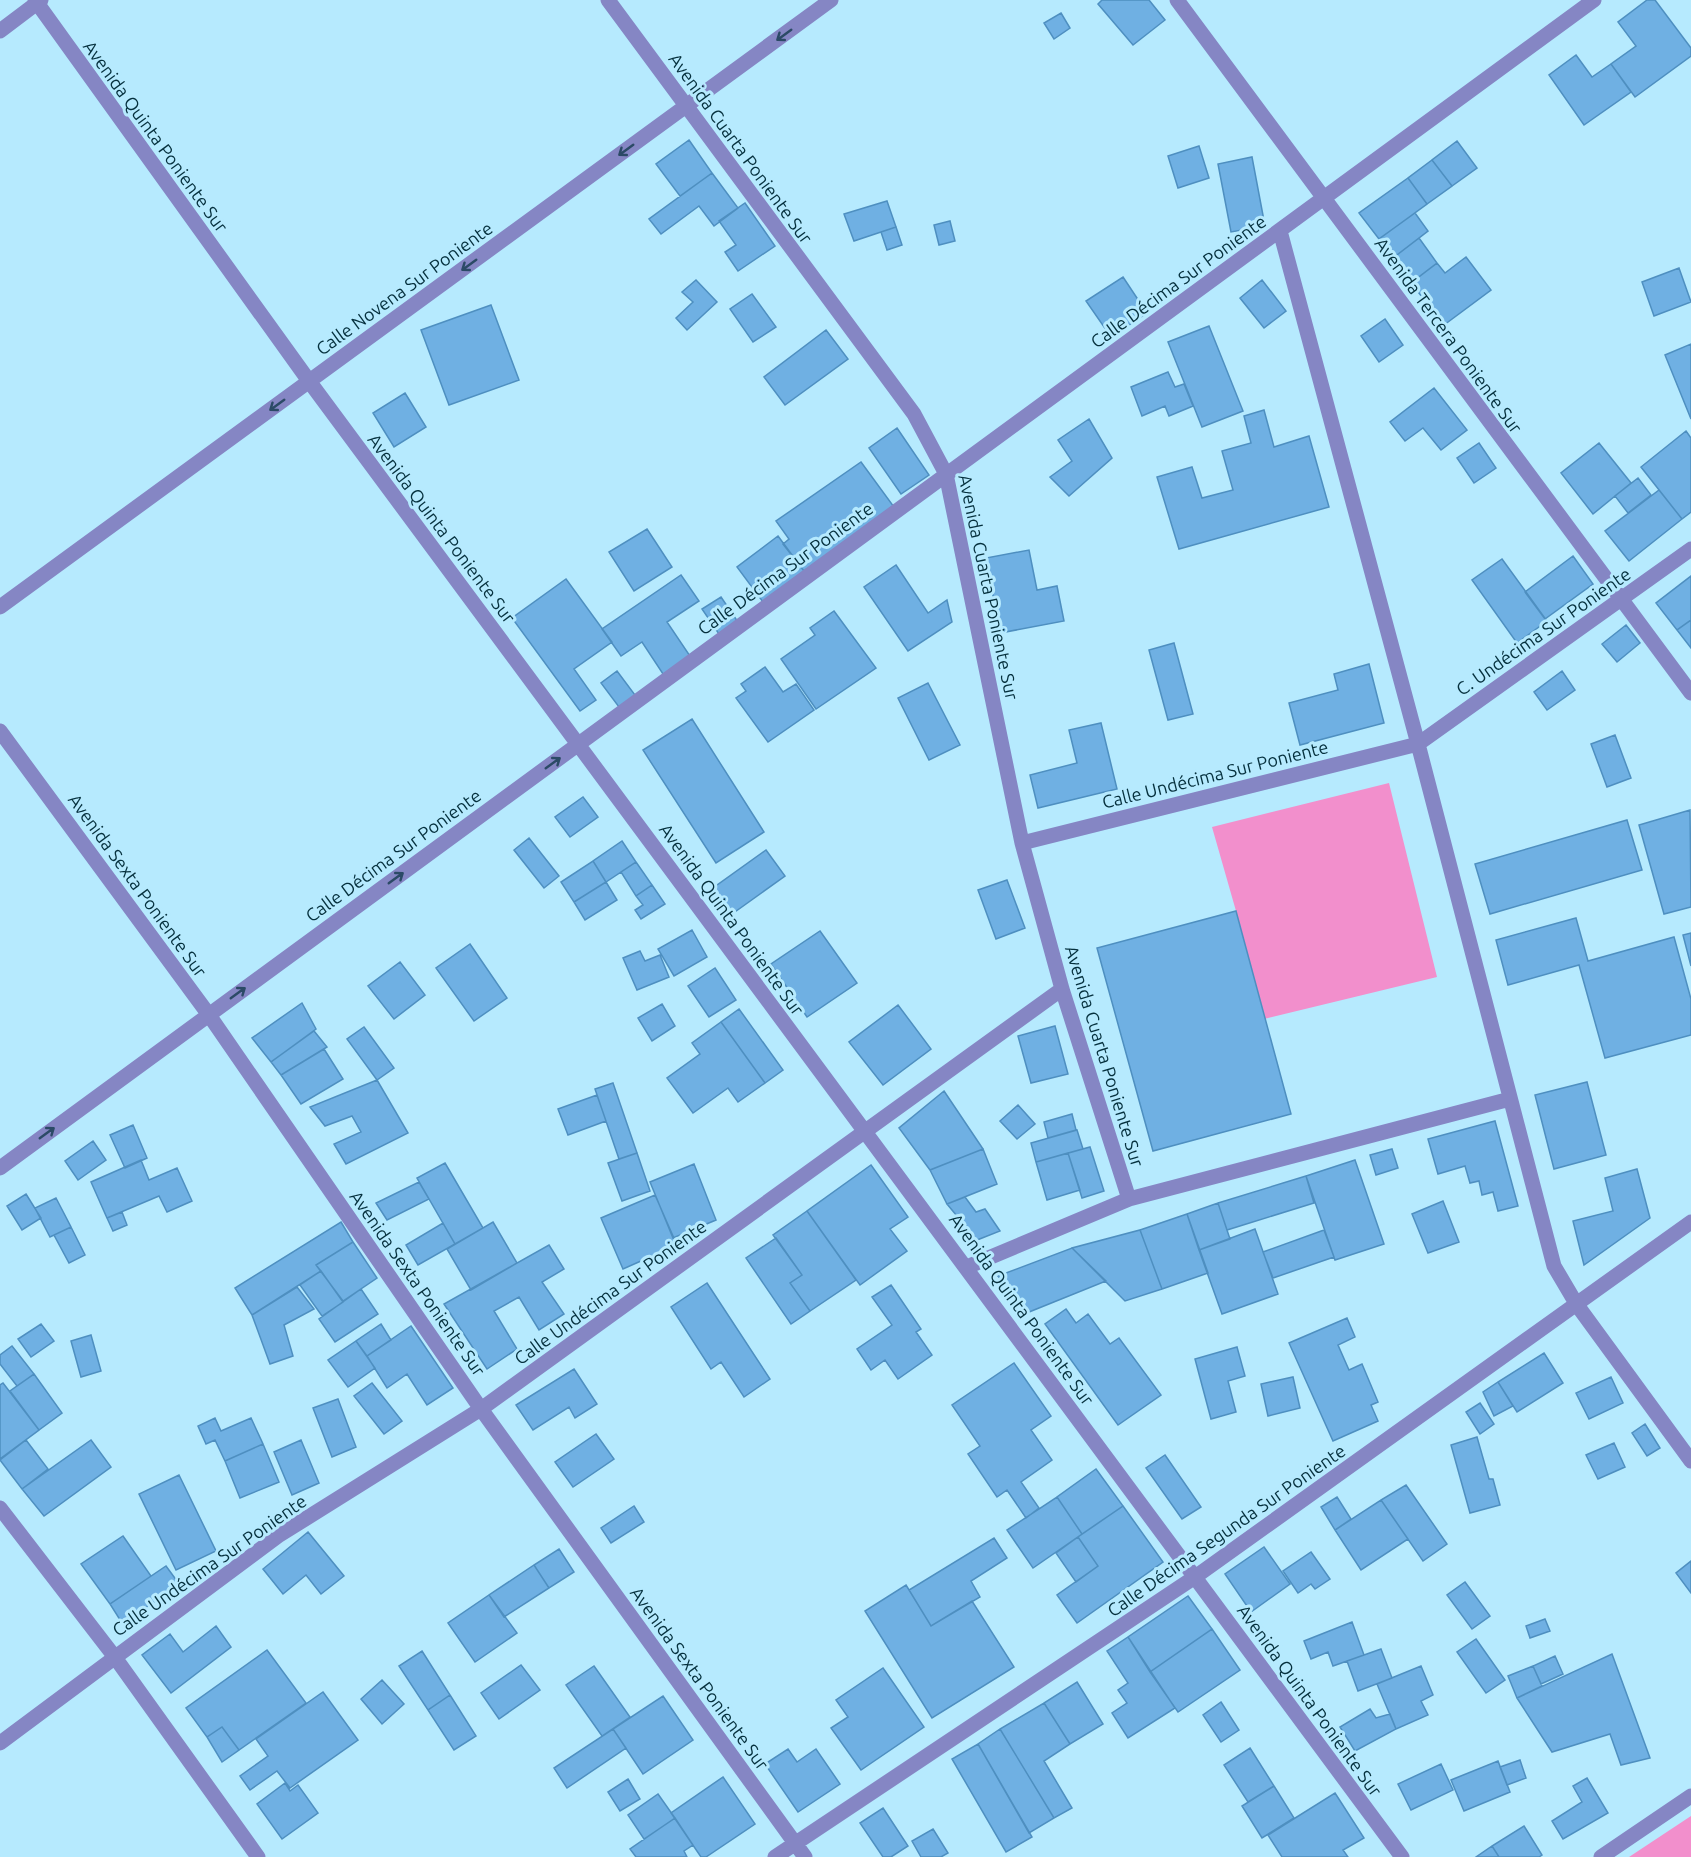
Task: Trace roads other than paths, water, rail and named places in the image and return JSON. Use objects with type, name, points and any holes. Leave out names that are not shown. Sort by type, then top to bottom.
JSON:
[{"type":"street","name":"Avenida Cuarta Poniente Sur","points":[[608,0],[914,414],[946,474],[1022,843],[1062,989],[1129,1199]]},
{"type":"street","name":"Calle Novena Sur Poniente","points":[[0,608],[831,0]]},
{"type":"street","name":"Avenida Tercera Poniente Sur","points":[[1177,0],[1691,693]]},
{"type":"street","name":"Calle Décima Sur Poniente","points":[[0,1168],[1594,0]]},
{"type":"street","points":[[0,31],[38,1]]},
{"type":"street","name":"Avenida Quinta Poniente Sur","points":[[38,1],[309,381],[1402,1857]]},
{"type":"street","points":[[1280,231],[1418,744],[1554,1266],[1577,1305],[1691,1461]]},
{"type":"street","name":"C. Undécima Sur Poniente","points":[[1418,744],[1691,549]]},
{"type":"street","name":"Avenida Sexta Poniente Sur","points":[[0,730],[208,1015],[481,1409],[801,1851]]},
{"type":"street","name":"Calle Undécima Sur Poniente","points":[[1022,843],[1418,744]]},
{"type":"street","name":"Calle Undécima Sur Poniente","points":[[0,1743],[278,1536],[481,1409],[1062,989]]},
{"type":"street","points":[[967,1267],[1129,1199],[1510,1099]]},
{"type":"street","name":"Calle Décima Segunda Sur Poniente","points":[[775,1857],[801,1851],[1195,1577],[1691,1222]]},
{"type":"street","points":[[0,1508],[114,1656],[258,1857]]},
{"type":"street","points":[[1601,1857],[1691,1796]]}]
